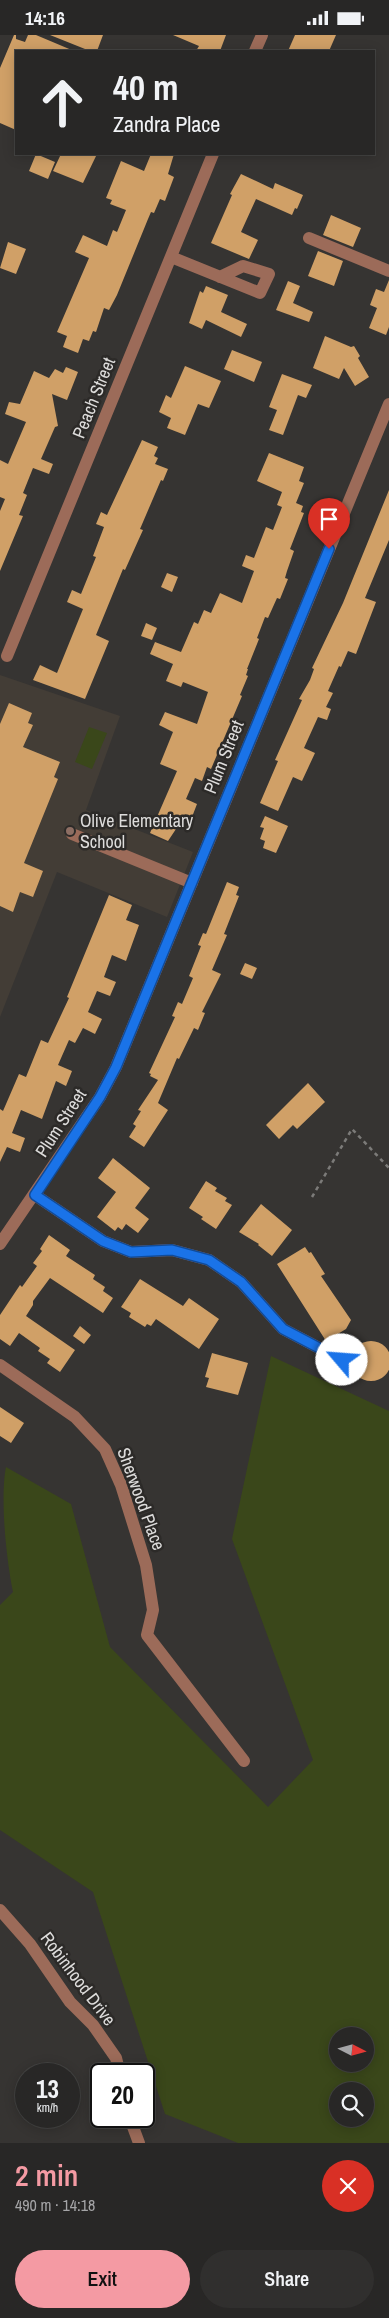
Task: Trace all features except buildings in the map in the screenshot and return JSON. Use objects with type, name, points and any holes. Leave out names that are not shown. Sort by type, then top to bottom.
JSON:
[{"type":"street","points":[[255,50],[262,35]]},
{"type":"street","name":"Peach Street","points":[[7,656],[213,155]]},
{"type":"street","points":[[309,239],[389,271]]},
{"type":"street","points":[[171,257],[220,277]]},
{"type":"street","name":"Plum Street","points":[[0,1244],[100,1097],[116,1067],[389,404]]},
{"type":"street","points":[[72,834],[192,883]]},
{"type":"street","points":[[35,1195],[103,1241],[131,1252],[172,1250],[209,1260],[241,1282],[283,1329],[342,1360]]},
{"type":"street","name":"Sherwood Place","points":[[0,1365],[75,1417],[105,1449],[120,1485],[146,1565],[153,1610],[147,1635],[244,1761]]},
{"type":"street","name":"Robinhood Drive","points":[[0,1910],[30,1944],[70,2002],[93,2025],[116,2058],[117,2063]]},
{"type":"street","points":[[134,2128],[140,2143]]},
{"type":"path","points":[[312,1197],[352,1129],[389,1168]]},
{"type":"shaded area","name":"Olive Elementary School","points":[[0,675],[120,716],[86,810],[193,852],[167,917],[57,872],[0,1017]]},
{"type":"green space","points":[[89,727],[107,733],[92,769],[75,762]]},
{"type":"green space","points":[[271,1356],[389,1411],[389,2143],[238,2143],[165,2114],[155,2083],[155,2063],[148,2063],[93,1892],[0,1830],[0,1605],[13,1592],[5,1528],[4,1480],[6,1467],[71,1504],[110,1647],[268,1807],[313,1760],[232,1539]]},
{"type":"place","name":"Olive Elementary School","points":[[70,831]]},
{"type":"route","points":[[329,549],[116,1067],[100,1097],[35,1195],[103,1241],[131,1252],[172,1250],[209,1260],[241,1282],[283,1329],[342,1360]]}]
